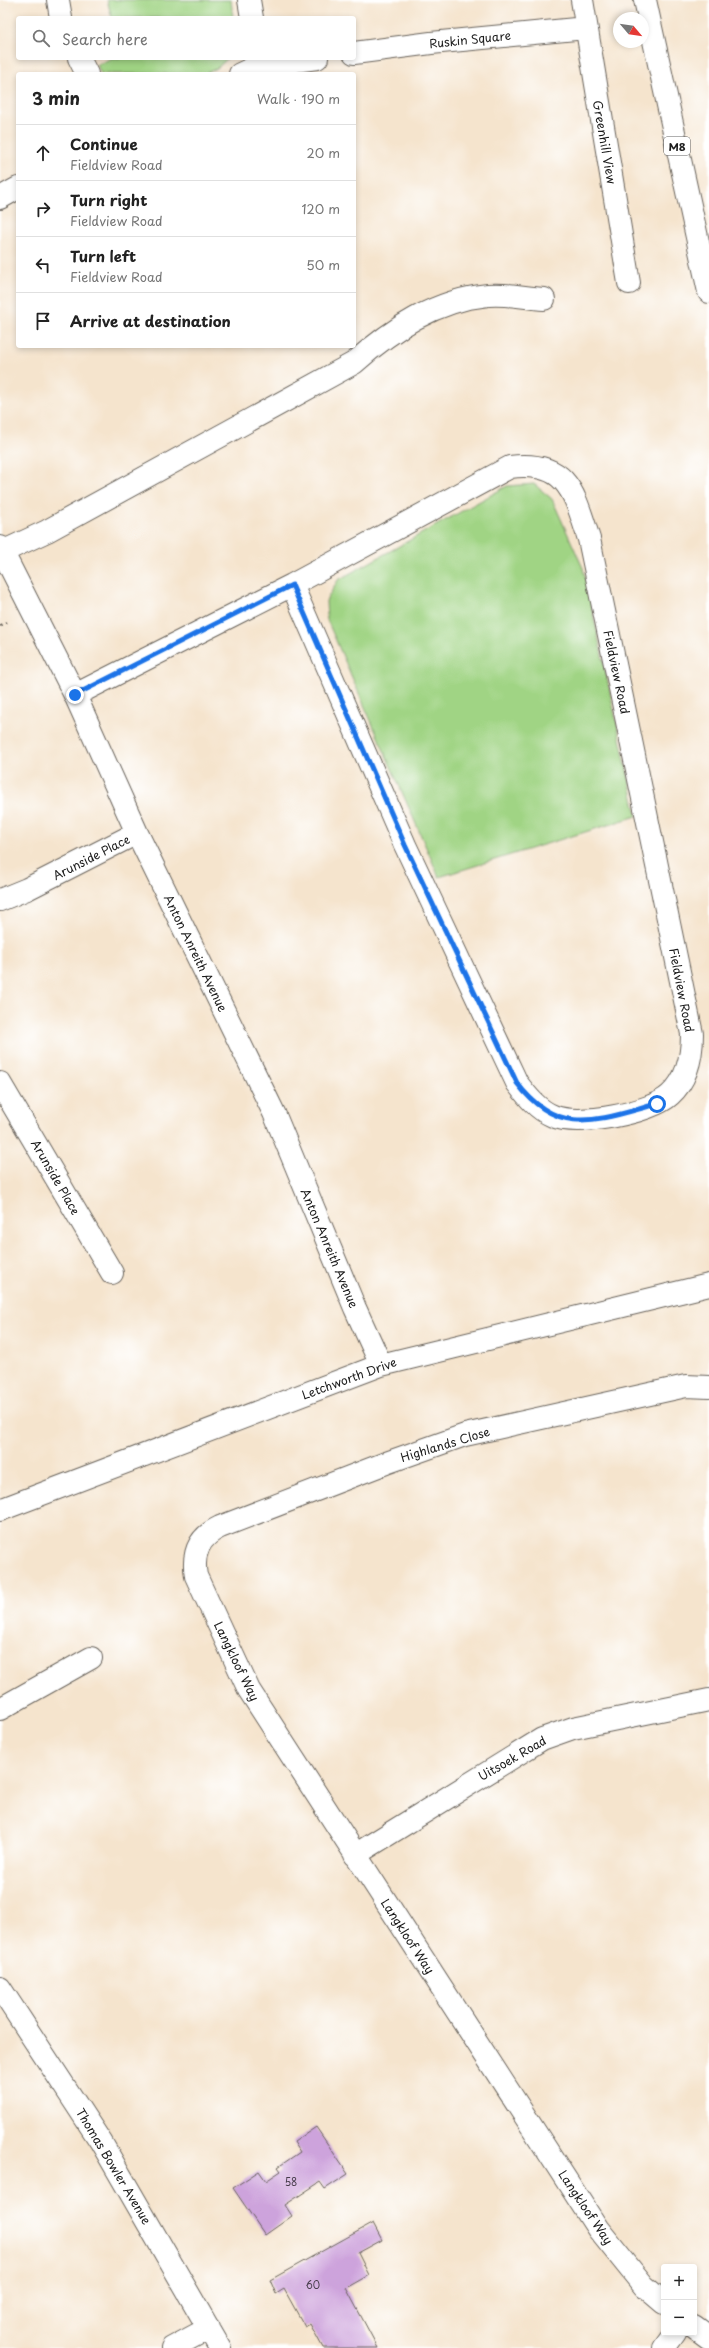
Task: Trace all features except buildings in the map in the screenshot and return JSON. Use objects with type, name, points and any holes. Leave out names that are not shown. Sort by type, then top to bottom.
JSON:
[{"type":"street","points":[[58,0],[61,16]]},
{"type":"street","points":[[250,0],[252,16]]},
{"type":"street","name":"Greenhill View","points":[[582,0],[629,283]]},
{"type":"street","name":"M8","points":[[645,0],[709,292]]},
{"type":"street","name":"Ruskin Square","points":[[356,53],[431,43],[586,28]]},
{"type":"street","points":[[80,60],[86,72]]},
{"type":"street","points":[[251,66],[300,60]]},
{"type":"street","points":[[0,198],[16,189]]},
{"type":"street","points":[[1,550],[47,531],[354,363],[375,344],[416,316],[452,303],[489,295],[544,299]]},
{"type":"street","name":"Fieldview Road","points":[[75,695],[292,585],[510,467],[528,465],[543,467],[557,474],[568,483],[575,497],[589,539],[692,1034],[688,1066],[680,1083],[670,1095],[657,1104],[600,1119],[564,1120],[552,1116],[539,1107],[527,1096],[517,1083],[405,845],[292,585]]},
{"type":"street","name":"Anton Anreith Avenue","points":[[1,550],[75,695],[137,833],[274,1113],[355,1308],[381,1364]]},
{"type":"street","name":"Arunside Place","points":[[0,900],[27,889],[137,833]]},
{"type":"street","name":"Arunside Place","points":[[0,1083],[112,1273]]},
{"type":"street","name":"Letchworth Drive","points":[[0,1510],[381,1364],[709,1285]]},
{"type":"street","name":"Highlands Close","points":[[198,1546],[211,1531],[220,1527],[465,1435],[686,1386],[709,1387]]},
{"type":"street","name":"Langkloof Way","points":[[198,1546],[195,1556],[196,1576],[249,1690],[598,2229],[644,2286],[661,2300]]},
{"type":"street","points":[[0,1709],[91,1658]]},
{"type":"street","name":"Uitsoek Road","points":[[355,1855],[542,1739],[573,1728],[709,1700]]},
{"type":"street","name":"Thomas Bowler Avenue","points":[[0,1988],[101,2142],[220,2348]]},
{"type":"street","points":[[172,2348],[209,2328]]},
{"type":"street","points":[[697,2329],[709,2338]]},
{"type":"street","points":[[664,2348],[673,2336]]},
{"type":"green space","points":[[107,0],[231,0],[233,16],[111,16]]},
{"type":"green space","points":[[108,60],[226,60],[217,68],[209,72],[100,72],[97,65]]},
{"type":"green space","points":[[534,484],[552,499],[583,568],[637,816],[439,877],[327,620],[326,601],[338,580],[507,486]]},
{"type":"route","points":[[75,695],[292,585],[405,845],[517,1083],[527,1096],[539,1107],[552,1116],[564,1120],[600,1119],[657,1104]]}]
